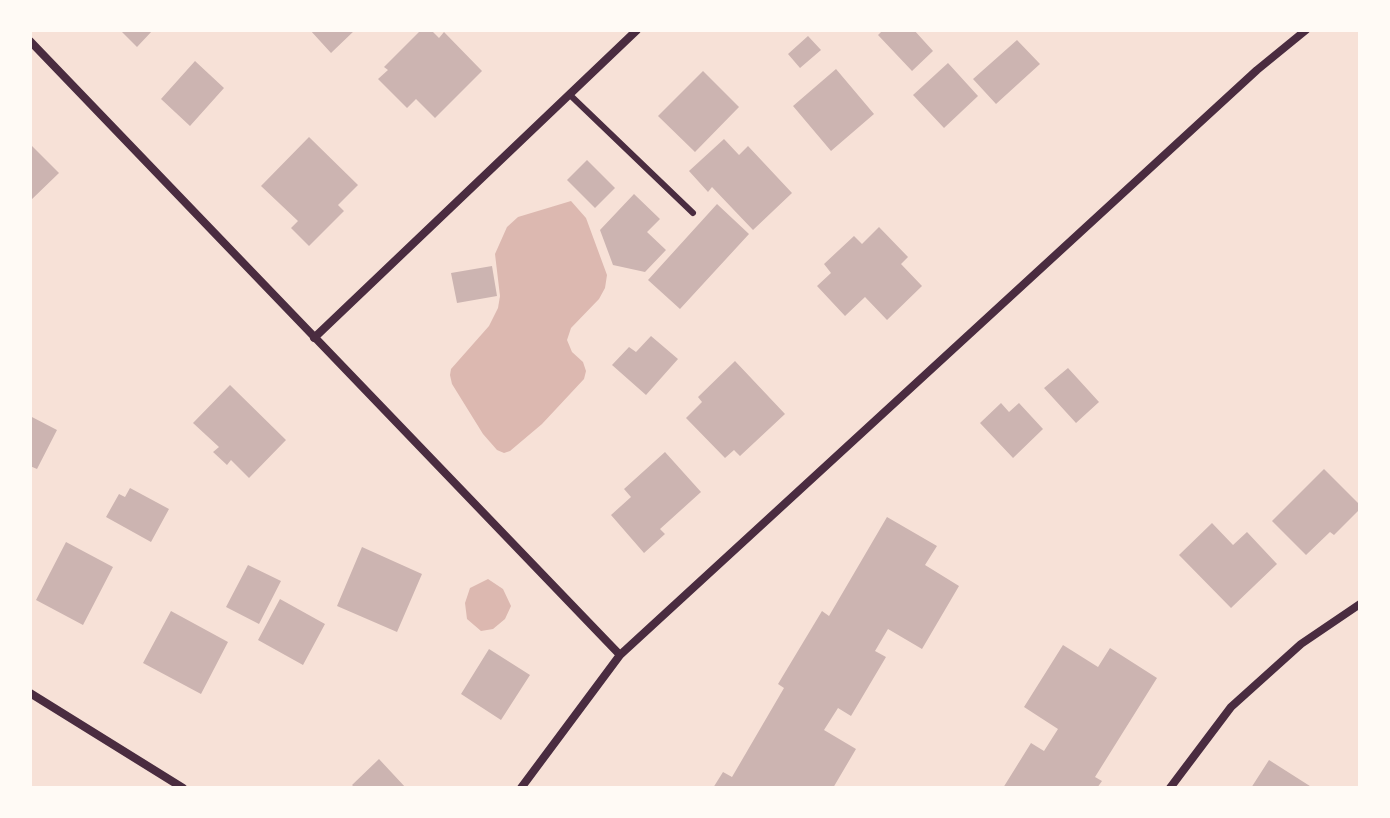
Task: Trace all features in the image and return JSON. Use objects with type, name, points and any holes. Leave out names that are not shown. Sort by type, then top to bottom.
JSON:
[{"type":"street","points":[[314,338],[637,30]]},
{"type":"street","points":[[521,788],[620,655],[1257,70],[1306,30]]},
{"type":"street","points":[[30,41],[620,655]]},
{"type":"street","points":[[1170,788],[1231,707],[1301,644],[1360,604]]},
{"type":"street","points":[[30,693],[183,788]]},
{"type":"lane","points":[[569,94],[693,213]]},
{"type":"shaded area","points":[[571,201],[586,218],[607,275],[599,299],[571,328],[567,340],[572,352],[583,362],[586,371],[584,379],[542,424],[504,453],[497,450],[483,434],[452,384],[451,369],[489,326],[498,308],[500,296],[495,254],[507,227],[518,217]]},
{"type":"shaded area","points":[[488,579],[503,589],[511,606],[505,619],[493,629],[481,631],[467,619],[465,603],[470,588]]},
{"type":"building","points":[[120,30],[153,30],[137,47]]},
{"type":"building","points":[[310,30],[355,30],[331,53]]},
{"type":"building","points":[[421,30],[431,30],[439,38],[444,32],[482,71],[435,118],[416,99],[407,108],[378,79],[388,70],[384,67]]},
{"type":"building","points":[[883,30],[914,30],[933,51],[912,71],[878,35]]},
{"type":"building","points":[[808,36],[821,50],[800,68],[788,54]]},
{"type":"building","points":[[1017,40],[1040,64],[996,104],[973,79]]},
{"type":"building","points":[[195,61],[224,88],[190,126],[161,99]]},
{"type":"building","points":[[948,63],[978,96],[944,128],[913,95]]},
{"type":"building","points":[[836,69],[874,114],[831,151],[793,106]]},
{"type":"building","points":[[703,71],[739,107],[695,152],[658,116]]},
{"type":"building","points":[[309,137],[358,185],[338,205],[344,211],[309,246],[291,228],[298,221],[261,186]]},
{"type":"building","points":[[724,139],[739,155],[748,146],[792,193],[753,230],[712,187],[708,192],[689,171]]},
{"type":"building","points":[[30,144],[59,173],[30,201]]},
{"type":"building","points":[[587,160],[615,188],[595,208],[567,180]]},
{"type":"building","points":[[634,194],[660,219],[647,232],[666,250],[645,272],[613,265],[600,230]]},
{"type":"building","points":[[717,204],[749,234],[680,309],[648,280]]},
{"type":"building","points":[[879,227],[908,257],[901,264],[922,286],[887,320],[865,297],[845,316],[817,286],[831,273],[824,264],[854,236],[862,244]]},
{"type":"building","points":[[492,266],[497,296],[457,303],[451,273]]},
{"type":"building","points":[[651,336],[678,359],[646,395],[612,365],[629,347],[636,352]]},
{"type":"building","points":[[735,361],[785,414],[740,456],[734,450],[725,458],[686,418],[702,402],[698,397]]},
{"type":"building","points":[[1068,368],[1099,402],[1076,423],[1044,388]]},
{"type":"building","points":[[230,385],[286,440],[249,478],[231,460],[227,465],[213,452],[219,447],[193,423]]},
{"type":"building","points":[[1001,403],[1009,412],[1019,403],[1043,429],[1013,458],[980,423]]},
{"type":"building","points":[[30,416],[57,430],[37,469],[30,466]]},
{"type":"building","points":[[665,452],[701,492],[660,529],[665,534],[644,553],[611,515],[631,497],[624,489]]},
{"type":"building","points":[[1324,469],[1360,505],[1360,509],[1334,535],[1330,532],[1306,555],[1272,521]]},
{"type":"building","points":[[130,488],[169,509],[151,542],[106,517],[119,494],[125,497]]},
{"type":"building","points":[[887,517],[937,546],[925,565],[959,586],[922,649],[888,629],[875,651],[886,657],[851,716],[838,708],[824,730],[856,749],[833,788],[713,788],[723,772],[732,777],[784,688],[778,684],[822,611],[829,616]]},
{"type":"building","points":[[1212,523],[1233,545],[1247,532],[1277,564],[1231,608],[1179,555]]},
{"type":"building","points":[[66,542],[113,567],[83,625],[36,600]]},
{"type":"building","points":[[362,547],[422,574],[397,632],[337,606]]},
{"type":"building","points":[[248,565],[281,581],[259,624],[226,607]]},
{"type":"building","points":[[280,599],[325,624],[303,665],[258,640]]},
{"type":"building","points":[[171,611],[228,642],[201,694],[143,663]]},
{"type":"building","points":[[1063,645],[1098,667],[1110,648],[1157,678],[1095,777],[1102,781],[1097,788],[1003,788],[1031,743],[1044,751],[1058,729],[1024,707]]},
{"type":"building","points":[[489,649],[530,675],[501,720],[461,694]]},
{"type":"building","points":[[379,759],[406,788],[355,788],[352,785]]},
{"type":"building","points":[[1269,760],[1313,788],[1251,788]]}]
